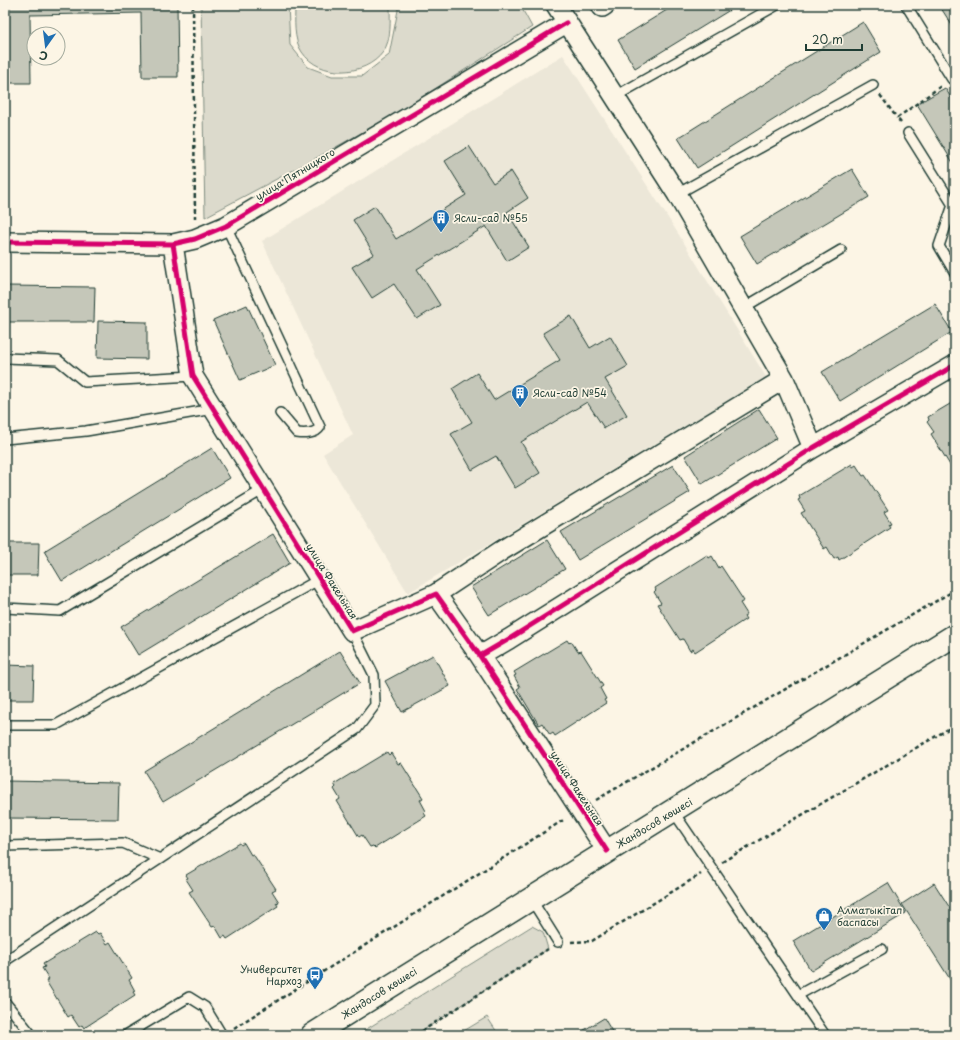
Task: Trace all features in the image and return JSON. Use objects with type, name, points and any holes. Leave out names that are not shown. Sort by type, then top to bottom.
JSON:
[{"type":"main road","name":"Жандосов көшесі","points":[[312,1035],[607,851],[673,812],[955,635]]},
{"type":"street","points":[[556,5],[677,194],[784,379],[814,448]]},
{"type":"street","name":"улица Пятницкого","points":[[5,242],[173,244],[195,239],[226,226],[566,22]]},
{"type":"street","name":"улица Факельная","points":[[173,244],[193,376],[352,631],[436,594],[480,656],[607,851]]},
{"type":"street","points":[[480,656],[814,448],[955,365]]},
{"type":"street","points":[[436,594],[501,551],[784,379]]},
{"type":"lane","points":[[614,97],[777,5]]},
{"type":"lane","points":[[906,5],[952,79]]},
{"type":"lane","points":[[677,194],[873,84]]},
{"type":"lane","points":[[908,133],[953,205],[939,246],[955,273]]},
{"type":"lane","points":[[226,226],[320,427],[316,432],[297,434],[280,413]]},
{"type":"lane","points":[[743,308],[841,250]]},
{"type":"lane","points":[[5,358],[58,360],[85,382],[193,376]]},
{"type":"lane","points":[[5,439],[86,431],[213,408]]},
{"type":"lane","points":[[5,608],[60,611],[264,489]]},
{"type":"lane","points":[[5,725],[56,725],[320,579]]},
{"type":"lane","points":[[5,961],[357,729],[375,705],[374,675],[352,631]]},
{"type":"lane","points":[[673,812],[825,1035]]},
{"type":"lane","points":[[5,846],[122,843],[160,859]]},
{"type":"lane","points":[[531,899],[558,942]]},
{"type":"lane","points":[[798,995],[882,949]]},
{"type":"lane","points":[[126,1035],[189,997],[205,1006],[222,1035]]},
{"type":"lane","points":[[5,1002],[32,1035]]},
{"type":"path","points":[[193,5],[195,239]]},
{"type":"path","points":[[897,118],[952,79]]},
{"type":"path","points":[[873,84],[908,133]]},
{"type":"path","points":[[416,1035],[558,942],[592,941],[712,868],[955,725]]},
{"type":"shaded area","points":[[201,5],[288,5],[290,45],[308,67],[332,76],[362,76],[389,55],[398,10],[397,5],[520,5],[532,27],[400,111],[320,156],[205,217]]},
{"type":"shaded area","points":[[295,5],[390,5],[390,30],[386,47],[375,60],[354,70],[330,70],[319,66],[310,60],[299,47],[295,30]]},
{"type":"shaded area","points":[[563,55],[681,238],[766,377],[408,593],[323,454],[353,435],[262,241]]},
{"type":"shaded area","points":[[532,926],[543,932],[548,949],[416,1035],[357,1035]]},
{"type":"shaded area","points":[[487,1017],[499,1035],[457,1035]]},
{"type":"building","points":[[5,5],[177,5],[178,77],[142,77],[141,13],[30,15],[30,26],[26,26],[26,66],[31,66],[31,83],[5,83]]},
{"type":"building","points":[[675,5],[738,5],[635,68],[618,40]]},
{"type":"building","points":[[939,5],[955,5],[955,30]]},
{"type":"building","points":[[863,22],[881,52],[697,168],[678,138]]},
{"type":"building","points":[[945,88],[955,104],[955,166],[917,104]]},
{"type":"building","name":"Ясли-сад №55","points":[[469,146],[493,183],[511,171],[528,198],[507,212],[529,247],[507,261],[486,226],[417,269],[440,305],[417,319],[394,284],[372,298],[352,267],[374,254],[353,220],[375,206],[396,239],[466,195],[445,161]]},
{"type":"building","points":[[852,169],[869,197],[757,264],[740,236]]},
{"type":"building","points":[[5,286],[95,287],[94,322],[5,322]]},
{"type":"building","points":[[935,304],[952,332],[840,401],[822,372]]},
{"type":"building","points":[[247,305],[275,365],[240,380],[213,320]]},
{"type":"building","name":"Ясли-сад №54","points":[[571,316],[590,348],[610,336],[628,366],[605,379],[627,415],[604,428],[587,402],[521,442],[540,473],[515,488],[496,456],[472,470],[451,434],[472,422],[452,389],[477,373],[494,400],[560,360],[543,333]]},
{"type":"building","points":[[98,321],[147,322],[147,359],[97,358]]},
{"type":"building","points":[[955,401],[955,469],[953,470],[931,434],[934,432],[927,422],[929,420],[928,417]]},
{"type":"building","points":[[759,409],[777,438],[702,484],[685,456]]},
{"type":"building","points":[[212,448],[230,478],[62,581],[44,551]]},
{"type":"building","points":[[852,464],[853,467],[856,465],[863,476],[865,475],[888,510],[884,512],[891,523],[888,524],[890,527],[839,560],[838,557],[834,559],[827,547],[824,549],[801,513],[805,511],[798,500],[800,499],[799,496]]},
{"type":"building","points":[[673,465],[690,492],[578,560],[561,532]]},
{"type":"building","points":[[273,534],[290,563],[138,655],[121,627]]},
{"type":"building","points":[[547,540],[565,569],[489,615],[471,587]]},
{"type":"building","points":[[5,543],[39,543],[38,575],[5,575]]},
{"type":"building","points":[[707,555],[709,558],[712,556],[719,568],[721,566],[744,601],[740,603],[747,614],[744,616],[746,619],[695,652],[693,649],[690,651],[683,639],[680,640],[657,604],[661,603],[654,592],[656,590],[655,588]]},
{"type":"building","points":[[567,640],[569,643],[571,641],[578,652],[581,651],[603,686],[600,688],[606,699],[604,700],[606,703],[555,736],[553,733],[550,735],[542,723],[539,725],[517,689],[520,687],[514,676],[516,675],[514,672]]},
{"type":"building","points":[[340,651],[360,683],[163,802],[144,771]]},
{"type":"building","points":[[433,655],[450,686],[402,712],[385,681]]},
{"type":"building","points":[[5,665],[34,666],[33,700],[5,700]]},
{"type":"building","points":[[387,752],[389,755],[391,753],[398,764],[401,763],[423,798],[420,800],[426,811],[424,813],[426,816],[375,848],[373,846],[370,847],[362,835],[359,837],[337,801],[340,799],[334,789],[336,787],[334,784]]},
{"type":"building","points":[[5,781],[119,783],[118,819],[5,818]]},
{"type":"building","points":[[240,843],[241,845],[244,843],[251,855],[253,854],[276,889],[272,891],[279,902],[276,903],[278,906],[227,939],[225,936],[222,938],[215,926],[212,927],[189,892],[193,890],[186,879],[188,878],[186,875]]},
{"type":"building","points":[[888,883],[906,913],[811,971],[793,941]]},
{"type":"building","points":[[934,883],[955,916],[955,987],[902,904]]},
{"type":"building","points":[[96,932],[98,934],[100,933],[107,944],[110,942],[132,978],[129,980],[135,991],[133,992],[135,995],[84,1028],[82,1025],[79,1027],[71,1015],[68,1017],[46,981],[49,979],[42,968],[45,967],[43,964]]},
{"type":"building","points":[[604,1018],[614,1035],[576,1035]]},
{"type":"cycle path","points":[[5,242],[173,244],[195,239],[226,226],[566,23]]},
{"type":"cycle path","points":[[173,244],[193,376],[352,631],[436,594],[480,656],[607,851]]},
{"type":"cycle path","points":[[480,656],[813,448],[955,365]]},
{"type":"place","name":"Ясли-сад №55","points":[[441,233]]},
{"type":"place","name":"Ясли-сад №54","points":[[520,408]]},
{"type":"place","name":"Алматыкітап баспасы","points":[[824,931]]},
{"type":"place","name":"Университет Нархоз","points":[[315,990]]}]
